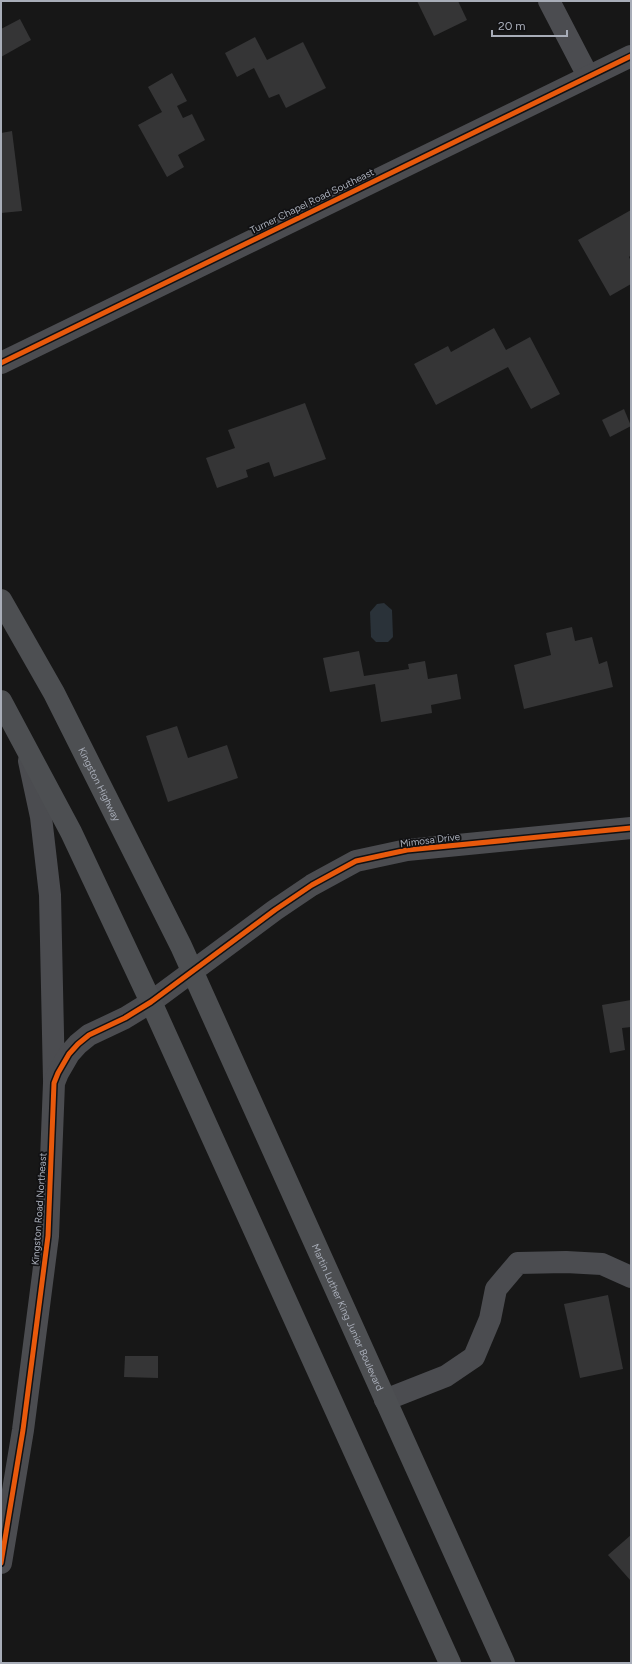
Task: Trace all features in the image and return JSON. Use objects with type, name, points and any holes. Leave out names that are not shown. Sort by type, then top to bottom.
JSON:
[{"type":"main road","name":"Kingston Highway","points":[[1,600],[54,693],[192,971]]},
{"type":"main road","points":[[1,701],[71,832],[151,1002],[450,1663]]},
{"type":"main road","name":"Martin Luther King Junior Boulevard","points":[[192,971],[504,1663]]},
{"type":"street","points":[[549,1],[588,76]]},
{"type":"street","name":"Turner Chapel Road Southeast","points":[[1,363],[631,56]]},
{"type":"street","points":[[26,746],[41,817],[50,895],[54,1083]]},
{"type":"street","name":"Mimosa Drive","points":[[192,971],[275,910],[312,885],[356,861],[407,850],[631,828]]},
{"type":"street","name":"Kingston Road Northeast","points":[[1,1563],[5,1513],[23,1430],[48,1236],[54,1083],[62,1065],[78,1044],[90,1035],[125,1018],[151,1002],[192,971]]},
{"type":"street","points":[[385,1400],[446,1376],[474,1357],[490,1319],[496,1288],[518,1263],[566,1262],[602,1264],[631,1277]]},
{"type":"shaded area","points":[[384,603],[392,610],[393,637],[388,642],[376,642],[371,637],[370,612],[377,604]]},
{"type":"building","points":[[417,1],[458,1],[467,20],[434,36]]},
{"type":"building","points":[[20,19],[31,40],[1,57],[1,29]]},
{"type":"building","points":[[255,37],[267,60],[303,42],[326,88],[286,108],[279,94],[269,98],[254,68],[237,77],[225,53]]},
{"type":"building","points":[[172,73],[187,101],[177,106],[183,118],[192,114],[205,140],[178,155],[184,167],[167,177],[138,125],[162,112],[148,87]]},
{"type":"building","points":[[12,131],[22,211],[1,213],[1,133]]},
{"type":"building","points":[[631,210],[631,255],[629,257],[631,261],[631,284],[610,296],[578,240]]},
{"type":"building","points":[[494,328],[506,350],[530,337],[560,394],[531,409],[508,367],[436,405],[414,364],[448,346],[451,352]]},
{"type":"building","points":[[305,403],[326,459],[274,477],[269,462],[246,470],[248,477],[217,488],[206,458],[235,448],[228,430]]},
{"type":"building","points":[[624,409],[631,426],[610,437],[602,420]]},
{"type":"building","points":[[572,627],[575,641],[592,637],[599,664],[607,661],[613,687],[524,709],[514,665],[551,655],[546,633]]},
{"type":"building","points":[[359,651],[364,676],[409,669],[408,664],[425,661],[428,679],[457,674],[461,699],[431,705],[432,713],[381,722],[375,684],[330,692],[323,658]]},
{"type":"building","points":[[177,726],[188,758],[227,745],[238,778],[168,802],[146,736]]},
{"type":"building","points":[[631,1000],[631,1027],[622,1028],[625,1050],[610,1053],[602,1005]]},
{"type":"building","points":[[608,1295],[623,1369],[580,1378],[564,1304]]},
{"type":"building","points":[[125,1356],[158,1356],[158,1378],[124,1377]]},
{"type":"building","points":[[631,1535],[631,1581],[608,1555]]},
{"type":"cycle path","points":[[1,363],[631,56]]},
{"type":"cycle path","points":[[1,1563],[23,1430],[48,1236],[54,1083],[69,1054],[89,1035],[125,1018],[151,1002],[275,910],[312,885],[356,861],[407,850],[631,828]]}]
